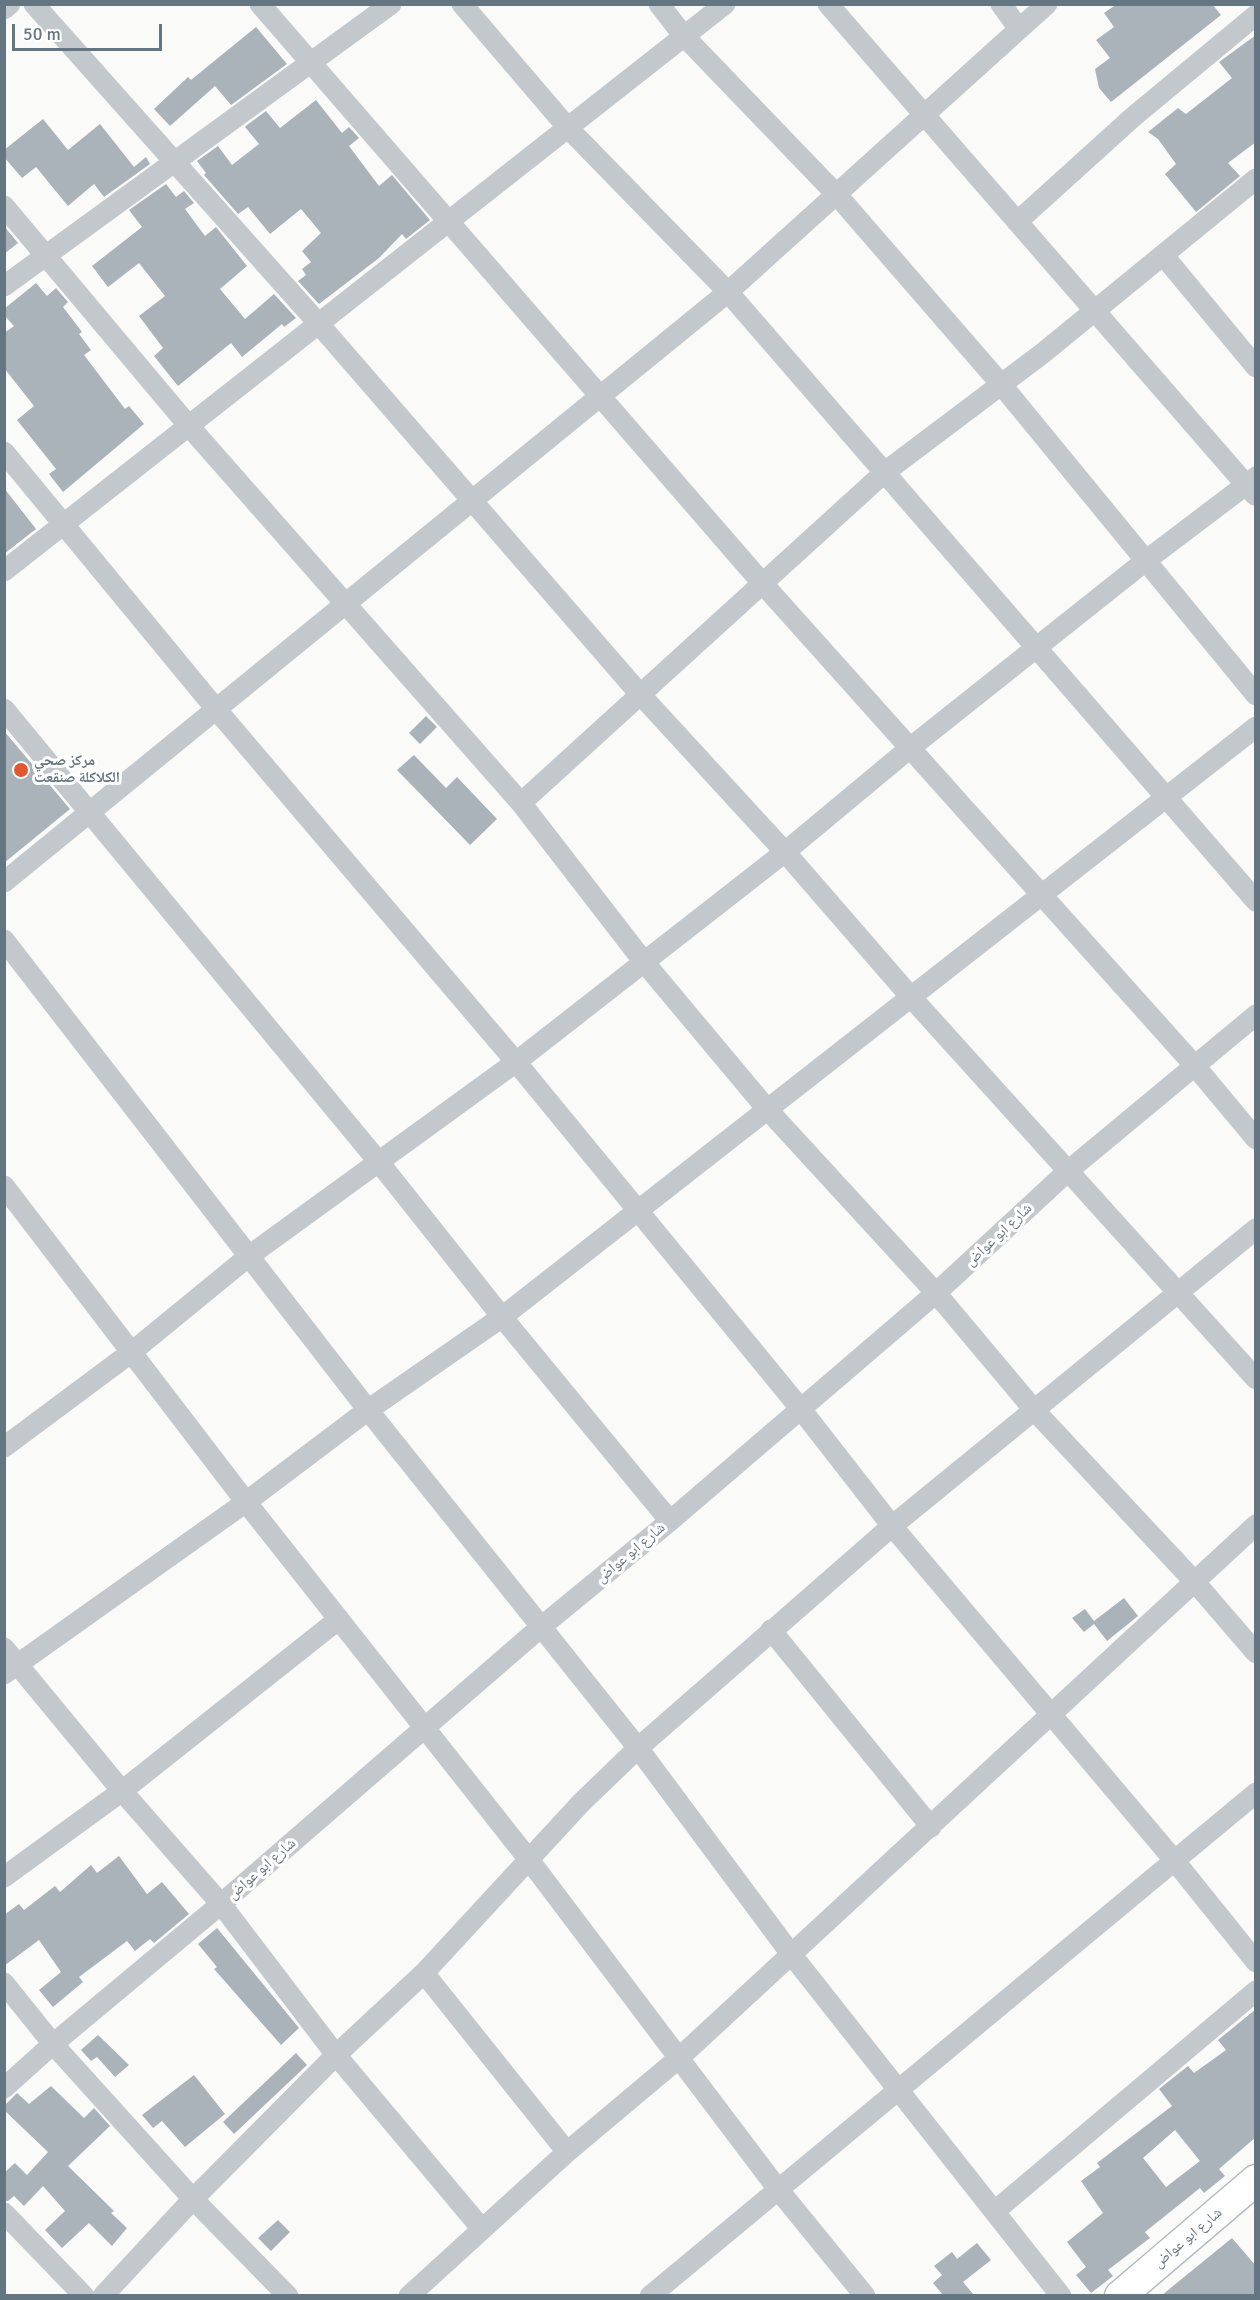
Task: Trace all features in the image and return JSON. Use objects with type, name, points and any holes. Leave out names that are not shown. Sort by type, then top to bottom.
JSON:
[{"type":"street","points":[[4,9],[10,4]]},
{"type":"street","points":[[34,4],[318,322],[639,693],[785,852],[910,996],[1256,1379]]},
{"type":"street","points":[[260,4],[763,584],[1195,1066],[1256,1138]]},
{"type":"street","points":[[4,286],[47,257],[391,4]]},
{"type":"street","points":[[462,4],[568,128],[728,292],[1256,901]]},
{"type":"street","points":[[659,4],[683,35],[837,195],[1000,383],[1144,562],[1256,695]]},
{"type":"street","points":[[4,571],[725,4]]},
{"type":"street","points":[[6,1443],[133,1351],[249,1256],[516,1062],[785,852],[910,748],[1144,562],[1252,486],[1093,311],[828,4]]},
{"type":"street","points":[[1001,4],[1019,29]]},
{"type":"street","points":[[4,882],[91,814],[344,604],[728,292],[1047,4]]},
{"type":"street","points":[[1017,222],[1133,117],[1256,15]]},
{"type":"street","points":[[521,803],[639,693],[885,472],[1043,352],[1256,179]]},
{"type":"street","points":[[4,206],[188,425],[521,803],[644,962],[767,1109],[936,1293],[1035,1411],[1194,1581],[1256,1653]]},
{"type":"street","points":[[1163,255],[1256,367]]},
{"type":"street","points":[[4,452],[216,709],[516,1062],[800,1407],[892,1526],[1174,1860],[1256,1962]]},
{"type":"street","points":[[4,709],[378,1161],[502,1317],[670,1521]]},
{"type":"street","points":[[482,2229],[336,2055],[220,1904],[9,1662],[246,1502],[368,1410],[502,1317],[1256,727]]},
{"type":"street","points":[[4,940],[368,1410],[638,1748],[791,1954],[1061,2295]]},
{"type":"street","name":"شارع ابو عواض","points":[[4,2088],[541,1627],[670,1521],[800,1407],[936,1293],[1068,1171],[1256,1015]]},
{"type":"street","points":[[4,1186],[133,1351],[246,1502],[530,1861],[777,2188],[865,2295]]},
{"type":"street","points":[[103,2295],[193,2199],[336,2055],[423,1973],[530,1861],[581,1803],[638,1748],[892,1526],[1256,1229]]},
{"type":"street","points":[[409,2295],[567,2152],[679,2058],[1256,1525]]},
{"type":"street","points":[[4,1877],[122,1791],[339,1619]]},
{"type":"street","points":[[771,1630],[931,1827]]},
{"type":"street","points":[[650,2295],[1256,1793]]},
{"type":"street","points":[[423,1973],[567,2152]]},
{"type":"street","points":[[4,1983],[53,2044],[193,2199],[288,2295]]},
{"type":"street","points":[[995,2211],[1256,1991]]},
{"type":"street","name":"شارع ابو عواض","points":[[1120,2295],[1256,2180]]},
{"type":"street","points":[[4,2213],[84,2295]]},
{"type":"building","points":[[1117,4],[1212,4],[1221,15],[1111,102],[1099,88],[1095,69],[1110,58],[1096,40],[1114,27],[1104,13]]},
{"type":"building","points":[[256,27],[287,64],[231,105],[215,86],[170,126],[154,109],[188,77],[191,80]]},
{"type":"building","points":[[1256,35],[1256,142],[1228,163],[1240,176],[1196,212],[1165,174],[1176,164],[1158,139],[1148,132],[1178,108],[1186,114],[1232,78],[1219,62]]},
{"type":"building","points":[[316,100],[342,133],[349,127],[359,138],[349,146],[379,186],[392,175],[430,220],[406,239],[402,234],[379,258],[319,304],[298,281],[306,275],[302,269],[311,262],[302,251],[321,233],[301,209],[270,234],[248,207],[238,214],[204,175],[206,173],[197,161],[218,146],[232,165],[259,144],[245,127],[247,125],[266,111],[280,128]]},
{"type":"building","points":[[43,119],[68,150],[100,124],[134,167],[146,157],[150,164],[104,197],[94,184],[68,206],[36,167],[22,178],[4,157],[4,150]]},
{"type":"building","points":[[166,184],[176,197],[184,191],[194,203],[185,209],[205,236],[216,227],[247,266],[220,289],[245,319],[274,294],[296,318],[284,327],[282,324],[242,357],[231,343],[178,386],[154,356],[163,348],[139,316],[165,296],[139,263],[108,287],[92,266],[142,227],[129,210]]},
{"type":"building","points":[[4,226],[18,243],[4,254]]},
{"type":"building","points":[[36,283],[47,296],[56,288],[68,302],[63,307],[82,332],[79,334],[91,350],[84,355],[125,409],[129,406],[144,424],[63,492],[49,474],[56,469],[17,420],[34,406],[4,368],[4,333],[14,326],[4,315],[4,309]]},
{"type":"building","points":[[4,488],[36,529],[4,554]]},
{"type":"building","points":[[426,716],[437,727],[420,744],[409,733]]},
{"type":"building","name":"مركز صحي الكلاكلة صنقعت","points":[[4,731],[70,809],[4,863]]},
{"type":"building","points":[[414,755],[446,788],[457,777],[497,819],[470,845],[397,770]]},
{"type":"building","points":[[1124,1598],[1138,1616],[1107,1641],[1094,1624],[1084,1632],[1072,1618],[1085,1609],[1094,1621]]},
{"type":"building","points":[[119,1856],[147,1894],[162,1882],[189,1914],[154,1943],[150,1939],[135,1951],[127,1941],[79,1977],[83,1982],[53,2007],[39,1990],[61,1972],[39,1940],[4,1966],[4,1915],[19,1904],[24,1910],[55,1886],[60,1892],[91,1865],[97,1873]]},
{"type":"building","points":[[217,1928],[299,2028],[281,2045],[214,1969],[217,1967],[198,1944]]},
{"type":"building","points":[[1256,2009],[1256,2137],[1219,2169],[1225,2176],[1204,2193],[1200,2188],[1145,2232],[1150,2238],[1108,2270],[1113,2276],[1091,2293],[1076,2275],[1086,2267],[1067,2242],[1103,2213],[1081,2181],[1100,2167],[1097,2163],[1172,2106],[1159,2089],[1188,2066],[1194,2073],[1226,2050],[1218,2040]],"holes":[[[1175,2130],[1200,2161],[1166,2187],[1143,2158]]]},
{"type":"building","points":[[98,2035],[129,2065],[115,2077],[97,2057],[91,2061],[81,2050]]},
{"type":"building","points":[[296,2053],[307,2065],[234,2134],[223,2122]]},
{"type":"building","points":[[194,2075],[225,2114],[185,2147],[162,2121],[153,2128],[142,2115]]},
{"type":"building","points":[[51,2086],[84,2118],[94,2108],[110,2126],[68,2166],[114,2211],[111,2213],[127,2228],[112,2246],[89,2223],[62,2248],[45,2230],[65,2211],[43,2186],[24,2206],[14,2196],[4,2201],[4,2173],[15,2163],[27,2175],[48,2152],[4,2110],[4,2106],[17,2093],[29,2104]]},
{"type":"building","points":[[278,2220],[290,2232],[271,2251],[258,2238]]},
{"type":"building","points":[[1232,2238],[1256,2266],[1256,2295],[1162,2295]]},
{"type":"building","points":[[977,2243],[991,2260],[963,2282],[974,2295],[943,2295],[933,2283],[942,2275],[934,2266],[952,2252],[957,2259]]},
{"type":"place","name":"مركز صحي الكلاكلة صنقعت","points":[[21,770]]}]
